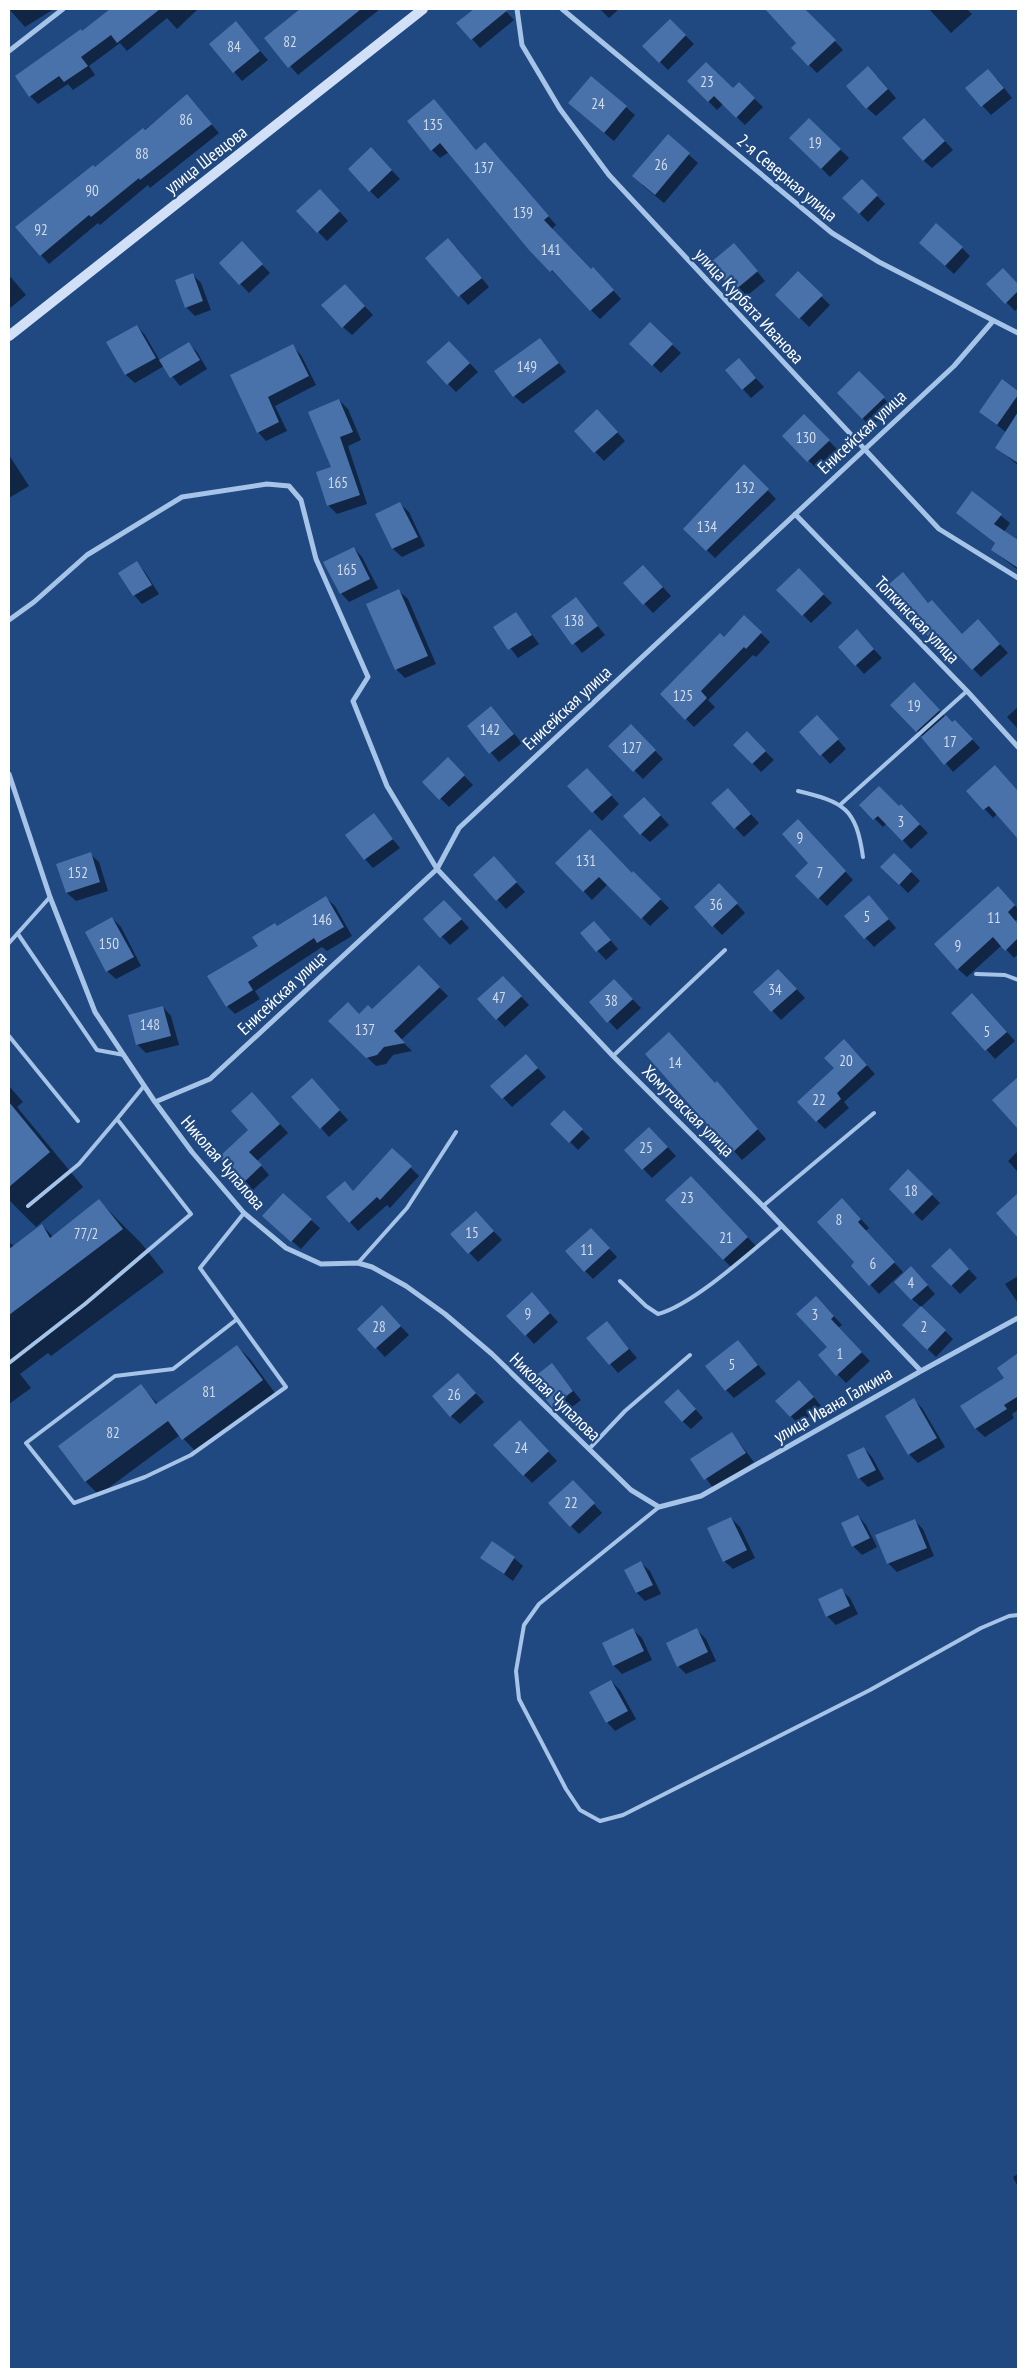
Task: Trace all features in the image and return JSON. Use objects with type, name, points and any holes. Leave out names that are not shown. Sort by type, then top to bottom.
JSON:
[{"type":"main road","name":"улица Шевцова","points":[[9,336],[423,9]]},
{"type":"street","points":[[9,51],[63,9]]},
{"type":"street","name":"улица Курбата Иванова","points":[[517,9],[522,45],[560,109],[609,175],[863,450],[939,529],[1018,578]]},
{"type":"street","name":"2-я Северная улица","points":[[562,9],[832,233],[879,262],[1018,333]]},
{"type":"street","name":"Енисейская улица","points":[[155,1102],[210,1079],[437,869],[459,828],[954,366],[993,321]]},
{"type":"street","name":"Хомутовская улица","points":[[9,620],[34,602],[88,555],[182,498],[267,484],[289,486],[301,500],[316,559],[368,677],[353,701],[387,786],[437,869],[613,1056],[763,1206],[921,1371]]},
{"type":"street","name":"Топкинская улица","points":[[795,514],[967,691],[1018,747]]},
{"type":"street","name":"Николая Чупалова","points":[[9,774],[50,897],[95,1012],[155,1102],[192,1152],[244,1213],[286,1248],[321,1264],[358,1263],[372,1267],[406,1286],[445,1314],[492,1354],[631,1490],[659,1507]]},
{"type":"street","name":"улица Ивана Галкина","points":[[659,1507],[701,1496],[1018,1318]]},
{"type":"lane","points":[[841,804],[967,691]]},
{"type":"lane","points":[[798,791],[841,804],[853,820],[860,838],[862,857]]},
{"type":"lane","points":[[9,943],[50,897]]},
{"type":"lane","points":[[18,934],[97,1050],[124,1055]]},
{"type":"lane","points":[[613,1056],[725,950]]},
{"type":"lane","points":[[976,974],[1005,975],[1018,980]]},
{"type":"lane","points":[[9,1036],[78,1121]]},
{"type":"lane","points":[[28,1206],[79,1164],[144,1086]]},
{"type":"lane","points":[[763,1206],[874,1113]]},
{"type":"lane","points":[[9,1363],[86,1304],[191,1214],[117,1119]]},
{"type":"lane","points":[[358,1263],[406,1208],[456,1132]]},
{"type":"lane","points":[[236,1320],[174,1369],[115,1376],[26,1443],[74,1503],[145,1477],[191,1455],[286,1387],[200,1268],[244,1213]]},
{"type":"lane","points":[[620,1281],[646,1306],[658,1314],[671,1311],[709,1284],[782,1226]]},
{"type":"lane","points":[[589,1448],[625,1411],[690,1355]]},
{"type":"lane","points":[[659,1507],[539,1604],[524,1625],[516,1671],[519,1698],[566,1789],[580,1810],[600,1821],[623,1815],[854,1698],[981,1628],[1009,1616],[1018,1615]]},
{"type":"building","points":[[110,9],[160,9],[117,43],[111,35],[81,57],[88,66],[64,82],[59,76],[29,97],[15,76],[81,29],[82,31]]},
{"type":"building","points":[[300,9],[361,9],[288,68],[264,38]]},
{"type":"building","points":[[474,9],[509,9],[471,40],[456,23]]},
{"type":"building","points":[[765,9],[805,9],[836,40],[808,66],[791,48],[796,43]]},
{"type":"building","points":[[670,19],[686,35],[659,63],[642,46]]},
{"type":"building","points":[[236,21],[260,51],[233,73],[209,44]]},
{"type":"building","points":[[706,62],[733,88],[739,82],[755,98],[736,118],[714,96],[708,102],[687,81]]},
{"type":"building","points":[[868,66],[888,89],[866,109],[846,86]]},
{"type":"building","points":[[988,69],[1004,88],[981,107],[965,88]]},
{"type":"building","points":[[591,76],[627,106],[604,133],[568,103]]},
{"type":"building","points":[[187,94],[212,124],[140,180],[139,178],[91,217],[89,215],[40,256],[15,227],[93,165],[95,167],[143,128],[145,130]]},
{"type":"building","points":[[434,99],[476,150],[485,142],[549,216],[544,220],[614,290],[590,311],[552,270],[550,272],[529,250],[440,143],[431,151],[407,121]]},
{"type":"building","points":[[809,118],[841,149],[821,169],[789,138]]},
{"type":"building","points":[[924,118],[945,141],[923,161],[902,138]]},
{"type":"building","points":[[668,134],[690,153],[655,195],[632,176]]},
{"type":"building","points":[[371,147],[392,170],[369,192],[348,169]]},
{"type":"building","points":[[862,179],[878,195],[859,214],[842,198]]},
{"type":"building","points":[[320,189],[340,211],[317,233],[296,211]]},
{"type":"building","points":[[936,223],[963,247],[945,266],[919,243]]},
{"type":"building","points":[[448,238],[482,278],[458,297],[425,258]]},
{"type":"building","points":[[242,241],[263,264],[239,285],[219,263]]},
{"type":"building","points":[[734,243],[758,271],[734,291],[710,263]]},
{"type":"building","points":[[1003,268],[1018,284],[1018,291],[1005,304],[986,284]]},
{"type":"building","points":[[798,271],[823,295],[799,319],[775,295]]},
{"type":"building","points":[[193,273],[203,301],[185,308],[175,280]]},
{"type":"building","points":[[345,284],[365,306],[342,328],[321,305]]},
{"type":"building","points":[[650,322],[673,344],[652,366],[629,344]]},
{"type":"building","points":[[137,325],[156,358],[125,375],[106,342]]},
{"type":"building","points":[[540,338],[559,363],[513,397],[494,371]]},
{"type":"building","points":[[449,341],[470,363],[447,385],[426,362]]},
{"type":"building","points":[[189,342],[200,360],[170,378],[159,360]]},
{"type":"building","points":[[293,344],[309,376],[268,397],[279,422],[257,433],[230,375]]},
{"type":"building","points":[[739,358],[756,378],[742,390],[725,370]]},
{"type":"building","points":[[859,371],[885,397],[862,419],[837,393]]},
{"type":"building","points":[[1002,379],[1018,391],[1018,395],[997,425],[979,412]]},
{"type":"building","points":[[339,399],[353,432],[340,437],[360,495],[327,506],[316,472],[331,467],[308,412]]},
{"type":"building","points":[[597,409],[618,432],[594,453],[574,431]]},
{"type":"building","points":[[1018,412],[1018,463],[995,448]]},
{"type":"building","points":[[804,414],[830,440],[807,462],[782,436]]},
{"type":"building","points":[[744,464],[769,489],[706,551],[683,529]]},
{"type":"building","points":[[972,491],[1002,514],[994,524],[1018,540],[1018,568],[991,550],[995,543],[956,513]]},
{"type":"building","points":[[400,502],[418,537],[392,549],[375,514]]},
{"type":"building","points":[[354,547],[370,579],[340,594],[323,562]]},
{"type":"building","points":[[137,561],[152,585],[133,596],[118,573]]},
{"type":"building","points":[[643,565],[663,587],[643,605],[623,583]]},
{"type":"building","points":[[799,568],[824,594],[802,616],[776,590]]},
{"type":"building","points":[[903,572],[928,603],[932,600],[962,634],[978,619],[1000,644],[972,670],[941,637],[934,643],[908,613],[902,617],[881,591]]},
{"type":"building","points":[[399,589],[428,656],[395,670],[366,604]]},
{"type":"building","points":[[576,597],[598,626],[572,645],[551,616]]},
{"type":"building","points":[[516,612],[532,635],[508,650],[493,627]]},
{"type":"building","points":[[744,615],[762,632],[746,649],[744,647],[701,691],[707,698],[685,720],[660,694],[720,633],[724,637]]},
{"type":"building","points":[[857,629],[874,649],[855,666],[838,647]]},
{"type":"building","points":[[914,682],[940,710],[916,732],[890,705]]},
{"type":"building","points":[[491,706],[514,734],[489,754],[467,726]]},
{"type":"building","points":[[817,715],[839,739],[820,756],[799,732]]},
{"type":"building","points":[[946,715],[952,722],[955,720],[973,739],[944,765],[921,737]]},
{"type":"building","points":[[631,724],[656,750],[633,772],[608,746]]},
{"type":"building","points":[[747,731],[766,751],[752,764],[733,745]]},
{"type":"building","points":[[448,757],[465,775],[439,800],[422,782]]},
{"type":"building","points":[[995,765],[1018,791],[1018,839],[989,806],[983,810],[966,791]]},
{"type":"building","points":[[587,768],[612,795],[592,813],[567,786]]},
{"type":"building","points":[[879,786],[899,806],[901,804],[920,824],[902,841],[878,816],[873,820],[859,805]]},
{"type":"building","points":[[728,788],[751,814],[734,829],[711,803]]},
{"type":"building","points":[[644,797],[661,815],[640,835],[623,816]]},
{"type":"building","points":[[374,813],[393,839],[364,860],[345,835]]},
{"type":"building","points":[[798,819],[846,871],[818,899],[795,876],[808,863],[782,834]]},
{"type":"building","points":[[590,829],[632,873],[633,871],[661,899],[641,919],[599,877],[583,892],[555,863]]},
{"type":"building","points":[[91,852],[100,882],[66,893],[56,864]]},
{"type":"building","points":[[894,853],[912,871],[899,885],[880,867]]},
{"type":"building","points":[[494,856],[517,882],[496,901],[473,875]]},
{"type":"building","points":[[719,883],[738,903],[712,927],[694,907]]},
{"type":"building","points":[[998,886],[1015,905],[1008,912],[1018,924],[1018,938],[1005,951],[993,937],[957,970],[934,944]]},
{"type":"building","points":[[869,895],[889,919],[864,939],[844,916]]},
{"type":"building","points":[[326,896],[344,927],[317,943],[314,938],[248,982],[253,990],[226,1007],[207,976],[258,946],[252,937],[275,923],[277,926]]},
{"type":"building","points":[[444,900],[462,919],[440,938],[423,919]]},
{"type":"building","points":[[112,917],[134,957],[106,972],[85,932]]},
{"type":"building","points":[[594,921],[611,940],[596,952],[580,933]]},
{"type":"building","points":[[419,965],[440,987],[394,1031],[405,1043],[384,1047],[377,1055],[366,1058],[328,1021],[348,1002],[359,1014],[368,1005],[372,1009]]},
{"type":"building","points":[[778,969],[797,989],[771,1012],[753,992]]},
{"type":"building","points":[[503,976],[522,996],[496,1020],[477,999]]},
{"type":"building","points":[[614,979],[633,999],[607,1023],[589,1002]]},
{"type":"building","points":[[972,993],[1007,1032],[985,1051],[951,1013]]},
{"type":"building","points":[[163,1006],[171,1036],[136,1045],[128,1015]]},
{"type":"building","points":[[669,1032],[715,1083],[717,1081],[758,1129],[732,1153],[645,1054]]},
{"type":"building","points":[[844,1039],[867,1065],[837,1093],[841,1099],[816,1122],[797,1102],[834,1068],[824,1058]]},
{"type":"building","points":[[526,1054],[538,1068],[502,1099],[490,1086]]},
{"type":"building","points":[[1018,1077],[1018,1129],[992,1100]]},
{"type":"building","points":[[312,1078],[340,1110],[320,1129],[291,1097]]},
{"type":"building","points":[[252,1092],[280,1124],[249,1152],[262,1165],[243,1183],[219,1157],[248,1130],[231,1111]]},
{"type":"building","points":[[9,1102],[50,1152],[9,1187]]},
{"type":"building","points":[[564,1110],[583,1129],[569,1143],[550,1124]]},
{"type":"building","points":[[649,1127],[668,1147],[642,1170],[624,1150]]},
{"type":"building","points":[[392,1148],[412,1166],[380,1200],[377,1197],[349,1223],[326,1197],[345,1181],[353,1191]]},
{"type":"building","points":[[908,1169],[933,1194],[913,1214],[889,1189]]},
{"type":"building","points":[[691,1176],[748,1237],[723,1260],[665,1200]]},
{"type":"building","points":[[283,1193],[312,1219],[291,1242],[262,1216]]},
{"type":"building","points":[[1018,1193],[1018,1238],[996,1213]]},
{"type":"building","points":[[842,1198],[861,1219],[858,1222],[895,1262],[869,1286],[851,1266],[854,1262],[817,1222]]},
{"type":"building","points":[[99,1199],[123,1229],[9,1315],[9,1249],[42,1224],[50,1238]]},
{"type":"building","points":[[476,1211],[494,1231],[468,1254],[450,1234]]},
{"type":"building","points":[[591,1228],[610,1248],[584,1272],[565,1251]]},
{"type":"building","points":[[950,1248],[969,1269],[951,1286],[931,1266]]},
{"type":"building","points":[[911,1266],[928,1285],[911,1300],[894,1282]]},
{"type":"building","points":[[532,1292],[550,1313],[525,1336],[506,1316]]},
{"type":"building","points":[[816,1296],[834,1316],[831,1319],[862,1352],[836,1376],[818,1355],[827,1347],[796,1314]]},
{"type":"building","points":[[382,1305],[401,1326],[375,1349],[357,1329]]},
{"type":"building","points":[[921,1306],[946,1330],[927,1350],[902,1325]]},
{"type":"building","points":[[607,1321],[629,1349],[609,1365],[586,1338]]},
{"type":"building","points":[[738,1340],[758,1365],[725,1391],[705,1366]]},
{"type":"building","points":[[237,1345],[263,1380],[182,1440],[168,1421],[85,1482],[58,1446],[141,1384],[156,1404]]},
{"type":"building","points":[[1018,1353],[1018,1400],[1017,1397],[1004,1405],[1007,1409],[975,1429],[960,1406],[1004,1378],[997,1368]]},
{"type":"building","points":[[552,1363],[573,1391],[552,1407],[530,1380]]},
{"type":"building","points":[[458,1373],[476,1393],[450,1417],[432,1396]]},
{"type":"building","points":[[799,1380],[814,1397],[790,1417],[775,1401]]},
{"type":"building","points":[[678,1389],[696,1409],[682,1422],[664,1402]]},
{"type":"building","points":[[914,1398],[937,1438],[908,1455],[885,1416]]},
{"type":"building","points":[[520,1420],[549,1451],[523,1476],[493,1445]]},
{"type":"building","points":[[732,1432],[746,1453],[704,1480],[690,1459]]},
{"type":"building","points":[[864,1447],[876,1470],[858,1479],[847,1455]]},
{"type":"building","points":[[573,1480],[595,1503],[570,1527],[548,1503]]},
{"type":"building","points":[[858,1515],[870,1538],[852,1547],[841,1523]]},
{"type":"building","points":[[731,1517],[747,1550],[723,1562],[707,1528]]},
{"type":"building","points":[[915,1519],[927,1548],[887,1564],[875,1535]]},
{"type":"building","points":[[492,1541],[515,1557],[504,1574],[480,1558]]},
{"type":"building","points":[[641,1561],[653,1585],[636,1593],[624,1570]]},
{"type":"building","points":[[842,1588],[850,1606],[826,1617],[818,1599]]},
{"type":"building","points":[[633,1628],[644,1651],[613,1666],[602,1643]]},
{"type":"building","points":[[697,1628],[708,1652],[677,1667],[666,1643]]},
{"type":"building","points":[[611,1680],[628,1711],[606,1723],[589,1692]]}]
